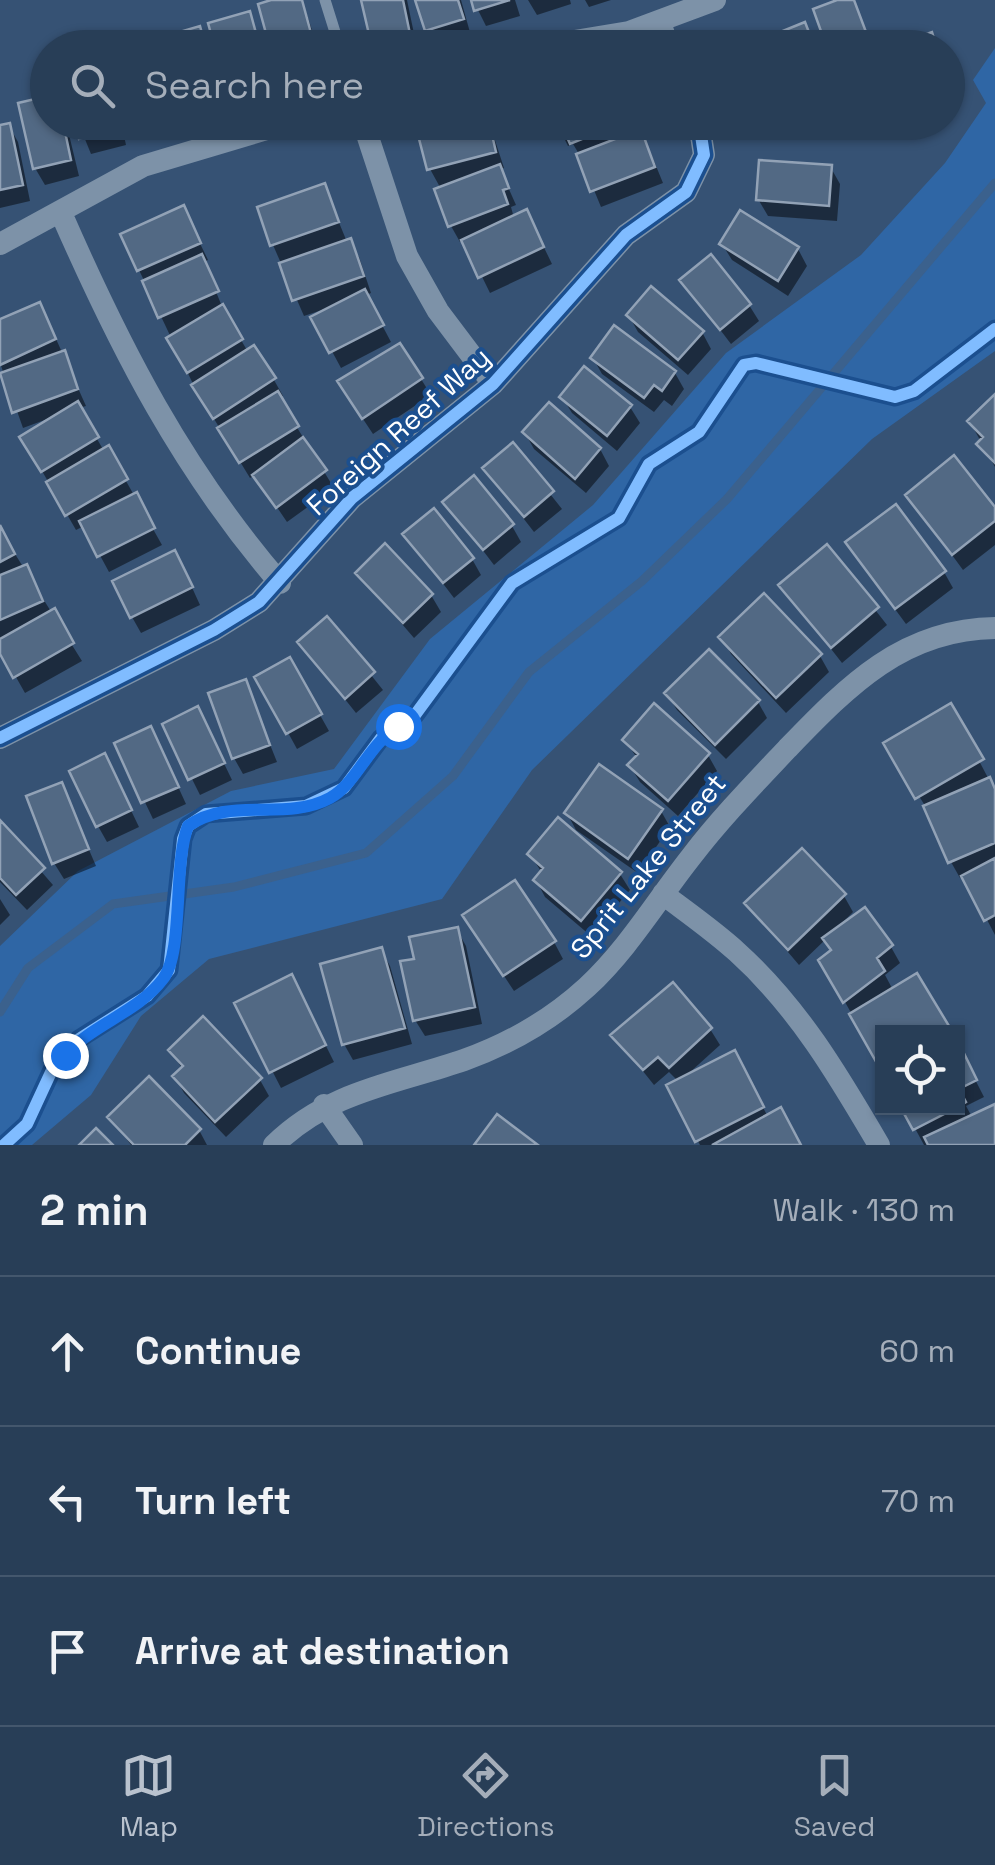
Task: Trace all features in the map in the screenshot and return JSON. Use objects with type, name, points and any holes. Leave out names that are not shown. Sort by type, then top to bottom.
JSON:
[{"type":"street","points":[[624,30],[660,23],[715,0]]},
{"type":"street","points":[[660,23],[663,30]]},
{"type":"street","points":[[0,244],[62,213],[100,186],[143,166],[230,140]]},
{"type":"street","points":[[368,140],[407,256],[438,311],[493,384]]},
{"type":"street","name":"Foreign Reef Way","points":[[2,732],[214,630],[280,583],[352,498],[493,384],[626,235],[694,182],[704,155],[702,140]]},
{"type":"street","points":[[62,213],[110,324],[150,402],[215,502],[280,583]]},
{"type":"street","name":"Sprit Lake Street","points":[[274,1145],[324,1105],[361,1088],[463,1060],[526,1031],[588,986],[748,790],[858,677],[898,650],[924,639],[995,628]]},
{"type":"street","points":[[663,894],[736,951],[785,1002],[836,1072],[879,1145]]},
{"type":"street","points":[[324,1105],[352,1145]]},
{"type":"lane","points":[[325,0],[334,30]]},
{"type":"shaded area","points":[[995,48],[995,351],[872,439],[532,770],[442,899],[209,959],[141,1016],[91,1095],[32,1145],[0,1145],[0,946],[78,871],[231,791],[334,769],[430,639],[593,505],[726,353],[861,255],[945,163],[961,140],[965,140],[965,134],[986,103],[973,80]]},
{"type":"building","points":[[302,0],[310,30],[265,30],[258,4]]},
{"type":"building","points":[[361,0],[403,0],[409,30],[368,30]]},
{"type":"building","points":[[415,0],[458,0],[464,19],[425,30]]},
{"type":"building","points":[[471,0],[510,0],[474,11]]},
{"type":"building","points":[[837,0],[854,0],[865,30],[821,30],[813,9]]},
{"type":"building","points":[[250,11],[255,30],[210,30],[208,23]]},
{"type":"building","points":[[805,22],[808,30],[785,30]]},
{"type":"building","points":[[30,100],[30,140],[67,140],[71,160],[33,169],[18,103]]},
{"type":"building","points":[[10,123],[23,185],[0,190],[0,125]]},
{"type":"building","points":[[419,140],[493,140],[496,152],[427,170]]},
{"type":"building","points":[[612,140],[645,140],[655,167],[590,192],[576,154]]},
{"type":"building","points":[[759,160],[832,165],[829,206],[756,200]]},
{"type":"building","points":[[500,164],[509,188],[503,190],[508,204],[448,227],[434,189]]},
{"type":"building","points":[[325,183],[339,222],[270,246],[257,207]]},
{"type":"building","points":[[184,205],[201,243],[137,271],[120,234]]},
{"type":"building","points":[[527,209],[544,247],[478,278],[461,240]]},
{"type":"building","points":[[740,210],[799,247],[778,281],[719,244]]},
{"type":"building","points":[[351,238],[364,276],[292,301],[279,263]]},
{"type":"building","points":[[202,254],[219,291],[158,318],[142,281]]},
{"type":"building","points":[[711,254],[751,304],[720,330],[679,280]]},
{"type":"building","points":[[651,286],[704,331],[678,360],[626,315]]},
{"type":"building","points":[[365,289],[384,325],[329,353],[310,317]]},
{"type":"building","points":[[40,302],[56,339],[0,365],[0,319]]},
{"type":"building","points":[[223,304],[243,339],[187,373],[166,338]]},
{"type":"building","points":[[614,325],[676,371],[662,391],[654,385],[644,398],[590,358]]},
{"type":"building","points":[[400,343],[423,378],[362,419],[337,381]]},
{"type":"building","points":[[254,345],[276,378],[213,419],[191,385]]},
{"type":"building","points":[[65,350],[78,389],[12,413],[0,373]]},
{"type":"building","points":[[584,366],[632,405],[607,436],[559,397]]},
{"type":"building","points":[[278,391],[299,426],[239,463],[217,428]]},
{"type":"building","points":[[995,394],[995,463],[976,444],[983,437],[967,421]]},
{"type":"building","points":[[78,401],[99,437],[41,472],[19,437]]},
{"type":"building","points":[[549,402],[601,448],[575,479],[522,432]]},
{"type":"building","points":[[303,437],[327,470],[276,508],[252,475]]},
{"type":"building","points":[[513,442],[554,491],[524,517],[482,468]]},
{"type":"building","points":[[109,445],[128,479],[65,516],[46,482]]},
{"type":"building","points":[[954,455],[995,507],[995,521],[952,555],[905,495]]},
{"type":"building","points":[[474,475],[514,524],[483,550],[442,502]]},
{"type":"building","points":[[137,492],[155,528],[97,557],[79,521]]},
{"type":"building","points":[[896,504],[946,571],[895,609],[845,542]]},
{"type":"building","points":[[434,508],[474,558],[443,583],[402,534]]},
{"type":"building","points":[[0,525],[15,554],[0,562]]},
{"type":"building","points":[[385,543],[433,594],[403,623],[355,573]]},
{"type":"building","points":[[827,544],[879,607],[831,648],[778,585]]},
{"type":"building","points":[[175,550],[193,587],[130,618],[112,581]]},
{"type":"building","points":[[27,564],[43,601],[0,620],[0,575]]},
{"type":"building","points":[[764,593],[822,654],[776,698],[718,637]]},
{"type":"building","points":[[55,608],[74,643],[13,678],[0,654],[0,639]]},
{"type":"building","points":[[327,616],[375,672],[345,699],[297,642]]},
{"type":"building","points":[[709,649],[760,700],[715,745],[664,693]]},
{"type":"building","points":[[290,657],[322,714],[286,734],[254,677]]},
{"type":"building","points":[[246,679],[270,745],[232,759],[208,693]]},
{"type":"building","points":[[654,703],[710,753],[668,801],[627,765],[638,754],[622,740]]},
{"type":"building","points":[[951,703],[984,759],[915,799],[883,743]]},
{"type":"building","points":[[198,706],[225,763],[188,780],[162,724]]},
{"type":"building","points":[[151,726],[179,787],[141,803],[114,743]]},
{"type":"building","points":[[105,753],[132,810],[96,827],[69,771]]},
{"type":"building","points":[[599,764],[663,809],[628,859],[564,813]]},
{"type":"building","points":[[990,777],[995,789],[995,843],[948,863],[923,806]]},
{"type":"building","points":[[62,782],[89,849],[52,864],[26,796]]},
{"type":"building","points":[[558,817],[622,872],[581,921],[533,880],[543,868],[527,854]]},
{"type":"building","points":[[0,820],[45,868],[16,895],[0,878]]},
{"type":"building","points":[[802,848],[846,894],[788,950],[744,903]]},
{"type":"building","points":[[995,858],[995,915],[984,921],[961,876]]},
{"type":"building","points":[[515,880],[556,941],[503,976],[462,915]]},
{"type":"building","points":[[865,907],[893,945],[877,958],[885,971],[843,1003],[818,960],[831,950],[822,938]]},
{"type":"building","points":[[458,927],[475,1007],[413,1021],[400,961],[414,959],[409,937]]},
{"type":"building","points":[[382,947],[405,1028],[342,1045],[320,964]]},
{"type":"building","points":[[917,973],[948,1025],[875,1025],[875,1060],[849,1014]]},
{"type":"building","points":[[292,974],[326,1045],[269,1073],[234,1003]]},
{"type":"building","points":[[673,982],[712,1028],[669,1068],[658,1057],[643,1070],[610,1035]]},
{"type":"building","points":[[203,1016],[262,1078],[215,1122],[172,1076],[183,1066],[168,1050]]},
{"type":"building","points":[[735,1050],[764,1107],[695,1142],[666,1085]]},
{"type":"building","points":[[965,1055],[977,1080],[965,1086]]},
{"type":"building","points":[[149,1076],[201,1129],[185,1145],[134,1145],[107,1117]]},
{"type":"building","points":[[995,1104],[995,1145],[928,1145],[924,1137]]},
{"type":"building","points":[[781,1107],[801,1145],[712,1145]]},
{"type":"building","points":[[497,1114],[538,1145],[474,1145]]},
{"type":"building","points":[[905,1115],[942,1115],[913,1130]]},
{"type":"building","points":[[96,1128],[113,1145],[79,1145]]},
{"type":"waterway","points":[[0,1012],[28,968],[113,904],[234,887],[366,853],[453,776],[529,672],[642,581],[727,499],[995,183]]},
{"type":"cycle path","points":[[0,738],[214,630],[259,602],[352,498],[493,384],[626,235],[686,192],[704,155],[702,140]]},
{"type":"cycle path","points":[[4,1145],[27,1124],[52,1070],[79,1039],[147,996],[169,970],[183,839],[188,826],[206,814],[306,806],[344,788],[381,738],[415,715],[512,583],[619,518],[649,464],[699,432],[744,365],[756,363],[895,397],[914,391],[995,329]]},
{"type":"route","points":[[65,1055],[95,1026],[147,996],[169,970],[183,840],[188,826],[206,814],[286,809],[328,800],[344,788],[367,752],[398,726]]}]
